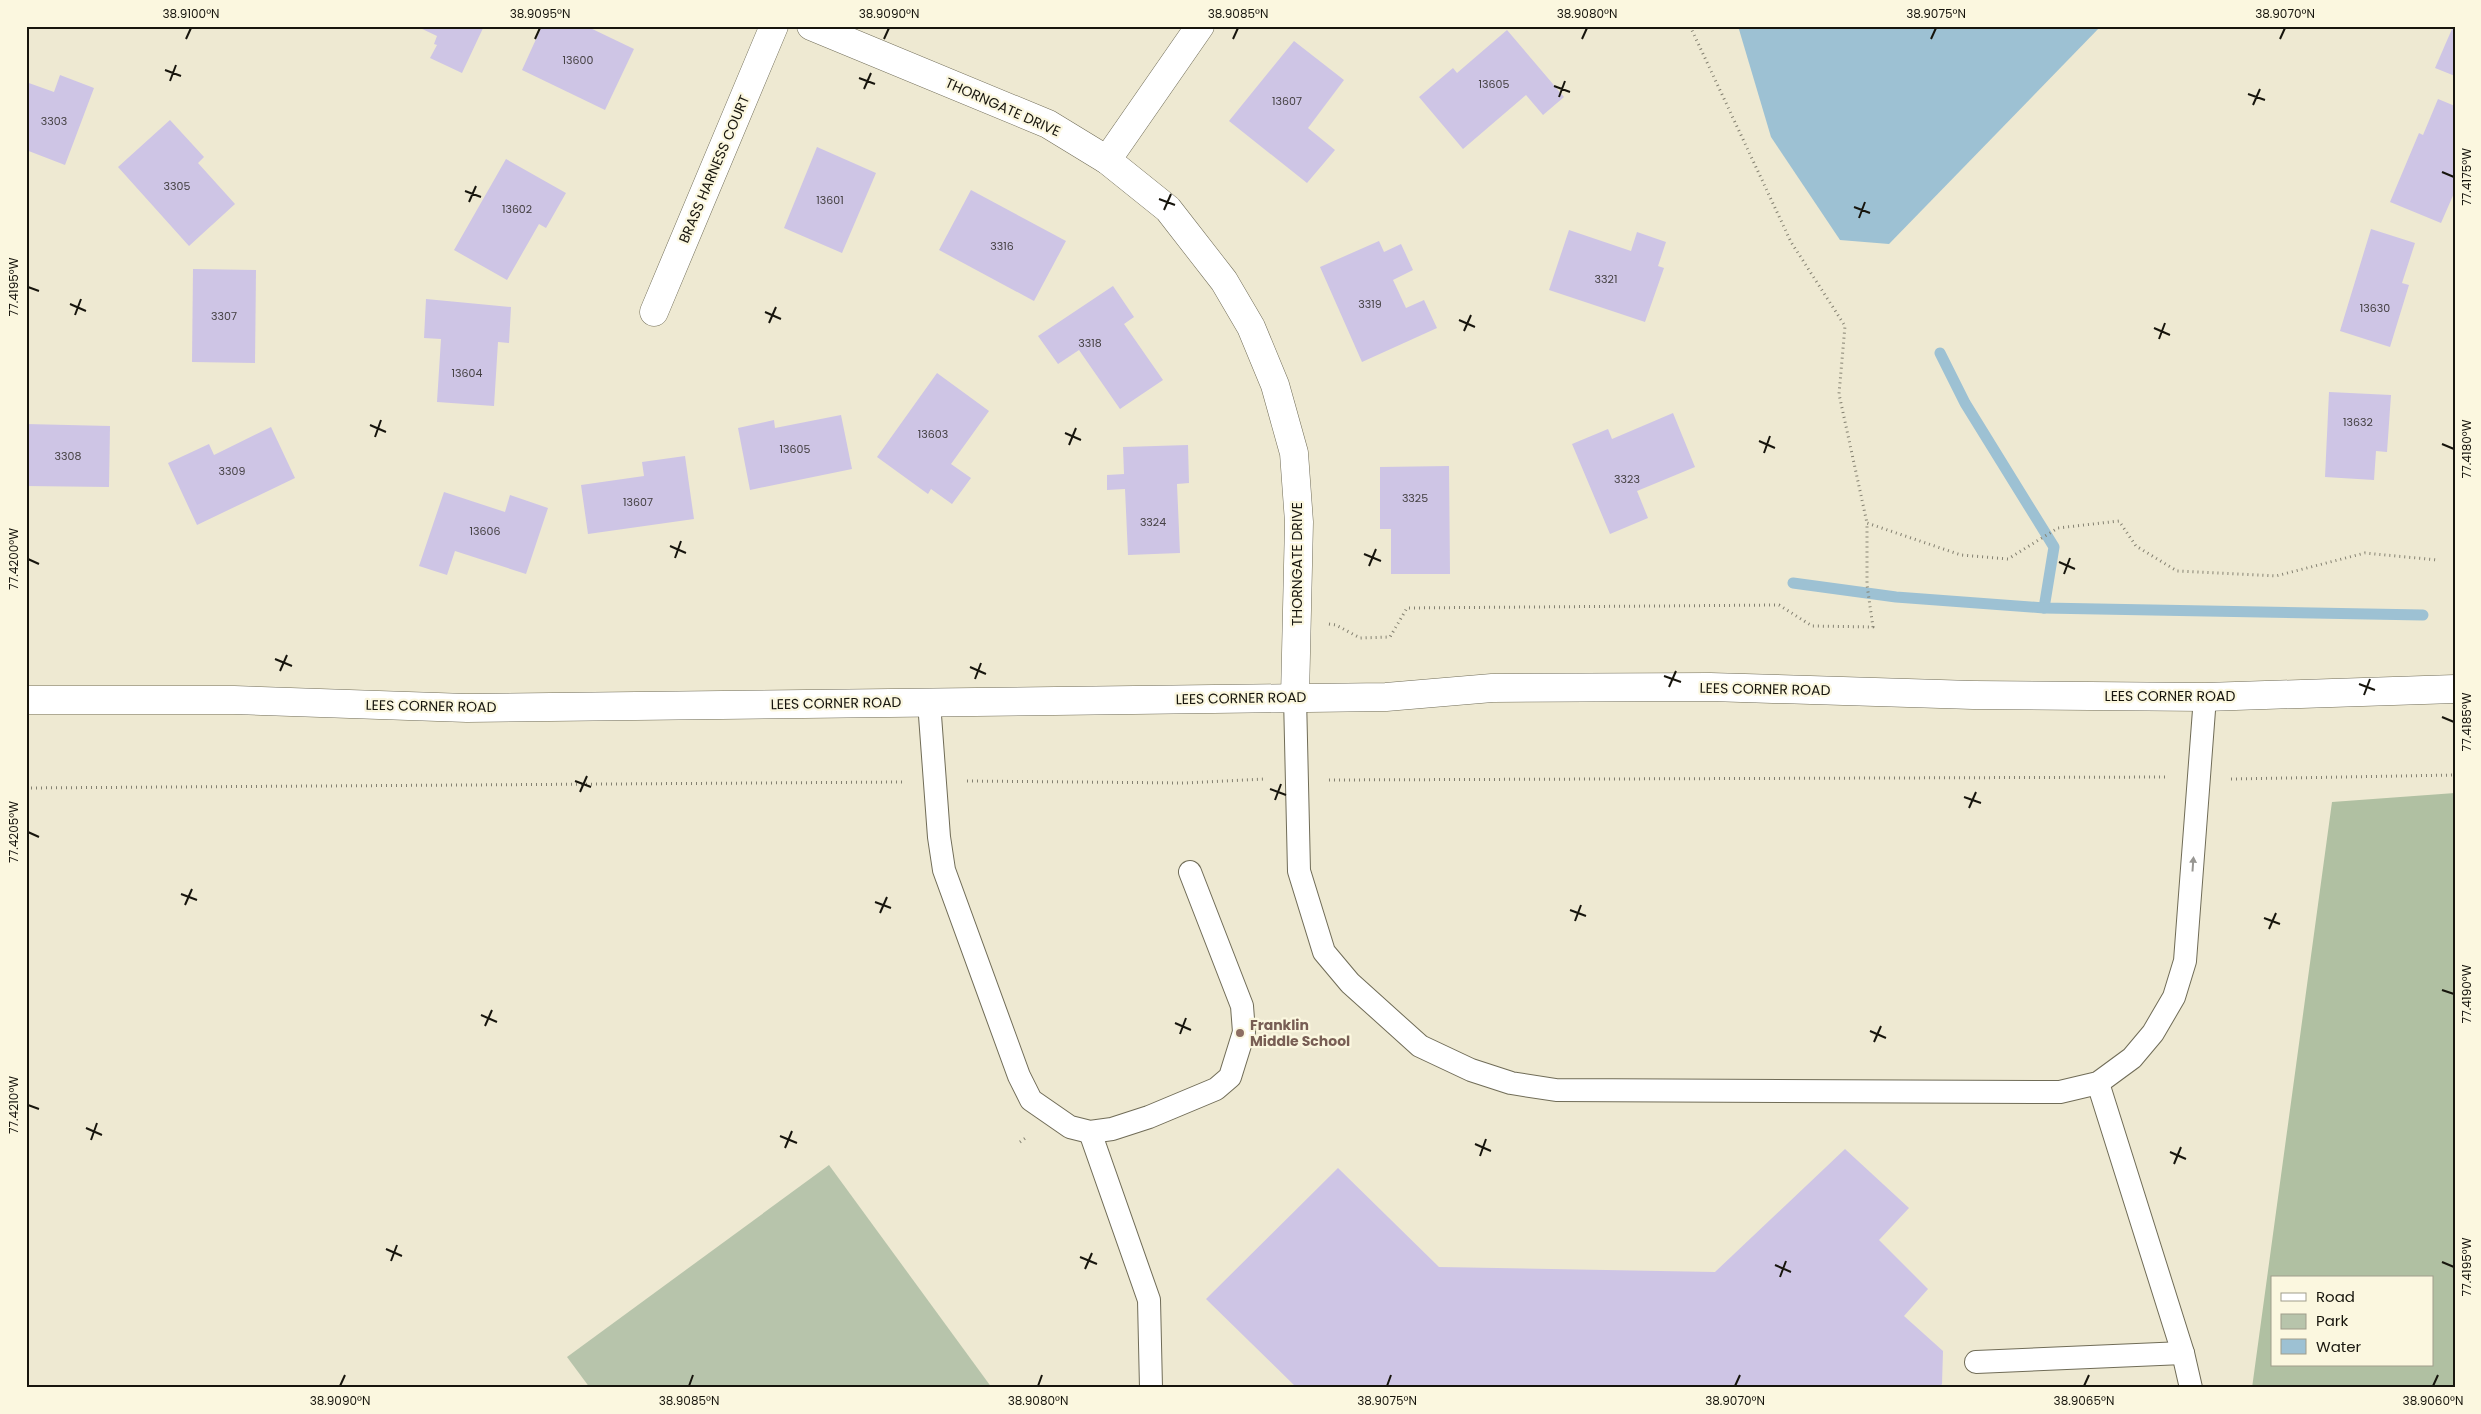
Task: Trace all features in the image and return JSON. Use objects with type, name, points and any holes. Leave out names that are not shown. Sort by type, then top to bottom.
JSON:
[{"type":"street","name":"BRASS HARNESS COURT","points":[[654,312],[774,26]]},
{"type":"street","name":"THORNGATE DRIVE","points":[[811,26],[1048,124],[1107,160],[1168,209],[1224,281],[1251,327],[1275,385],[1294,453],[1299,522],[1294,697]]},
{"type":"street","points":[[1107,160],[1200,26]]},
{"type":"street","name":"LEES CORNER ROAD","points":[[26,700],[234,700],[467,708],[1386,697],[1492,688],[1650,687],[2204,697],[2455,689]]},
{"type":"lane","points":[[1294,697],[1299,871],[1324,952],[1350,982],[1420,1046],[1471,1070],[1511,1083],[1556,1090],[2060,1092],[2098,1084],[2132,1058],[2153,1033],[2174,997],[2185,961],[2190,913],[2204,697]]},
{"type":"lane","points":[[929,702],[944,870],[1020,1076],[1032,1100],[1070,1127],[1090,1132],[1136,1121],[1216,1089],[1230,1078],[1238,1059],[1244,1032],[1242,1006],[1190,872]]},
{"type":"lane","points":[[2098,1084],[2183,1353],[2191,1388]]},
{"type":"lane","points":[[1090,1132],[1149,1300],[1152,1388]]},
{"type":"lane","points":[[1976,1362],[2183,1353]]},
{"type":"path","points":[[1296,624],[1336,624],[1360,638],[1390,637],[1407,608],[1779,605],[1812,626],[1873,627],[1867,585],[1866,523],[1839,394],[1845,326],[1791,242],[1690,26]]},
{"type":"path","points":[[1866,523],[1960,555],[2008,559],[2058,528],[2119,520],[2136,546],[2177,571],[2186,572],[2276,576],[2365,553],[2437,560]]},
{"type":"path","points":[[26,788],[935,780],[1185,783],[1297,778],[1332,780],[1927,779],[2161,776],[2199,781],[2251,777],[2455,775]]},
{"type":"green space","points":[[2455,793],[2455,1388],[2252,1388],[2332,802]]},
{"type":"green space","points":[[829,1165],[992,1388],[590,1388],[567,1357]]},
{"type":"water","points":[[1738,26],[2101,26],[1889,244],[1840,240],[1771,137]]},
{"type":"building","points":[[416,26],[484,26],[462,73],[430,58],[437,45],[434,44],[437,36]]},
{"type":"building","points":[[542,26],[586,26],[634,49],[605,110],[522,70]]},
{"type":"building","points":[[2452,29],[2455,30],[2455,76],[2435,68]]},
{"type":"building","points":[[1507,30],[1564,97],[1543,115],[1526,95],[1463,149],[1419,97],[1453,68],[1457,73]]},
{"type":"building","points":[[1294,41],[1344,80],[1308,128],[1335,150],[1307,183],[1229,121]]},
{"type":"building","points":[[60,75],[94,88],[65,165],[26,150],[26,82],[54,92]]},
{"type":"building","points":[[2438,99],[2455,106],[2455,191],[2441,223],[2390,202],[2419,133],[2423,135]]},
{"type":"building","points":[[170,120],[204,157],[198,163],[235,204],[189,246],[118,167]]},
{"type":"building","points":[[817,147],[876,173],[842,253],[784,228]]},
{"type":"building","points":[[506,159],[566,193],[546,228],[539,224],[507,280],[454,250]]},
{"type":"building","points":[[971,190],[1066,241],[1034,301],[939,250]]},
{"type":"building","points":[[2371,229],[2415,243],[2402,283],[2409,285],[2390,347],[2340,331]]},
{"type":"building","points":[[1569,230],[1631,251],[1637,232],[1666,242],[1658,266],[1664,268],[1645,322],[1549,290]]},
{"type":"building","points":[[1379,241],[1384,252],[1401,244],[1413,270],[1393,280],[1406,308],[1424,300],[1437,328],[1362,362],[1320,267]]},
{"type":"building","points":[[193,269],[256,270],[255,363],[192,362]]},
{"type":"building","points":[[1113,286],[1134,317],[1124,324],[1163,380],[1120,409],[1079,350],[1058,364],[1038,336]]},
{"type":"building","points":[[426,299],[511,307],[509,343],[498,342],[494,406],[437,402],[441,339],[424,338]]},
{"type":"building","points":[[937,373],[989,411],[951,464],[971,478],[952,504],[931,489],[928,494],[877,457]]},
{"type":"building","points":[[2329,392],[2391,395],[2387,452],[2376,451],[2374,480],[2325,477]]},
{"type":"building","points":[[1673,413],[1695,467],[1637,491],[1648,518],[1610,534],[1572,444],[1608,429],[1612,439]]},
{"type":"building","points":[[841,415],[852,469],[750,490],[738,428],[774,420],[775,428]]},
{"type":"building","points":[[26,424],[110,426],[109,487],[26,486]]},
{"type":"building","points":[[271,427],[295,478],[197,525],[168,463],[209,444],[214,455]]},
{"type":"building","points":[[1188,445],[1189,483],[1177,484],[1180,553],[1128,555],[1125,489],[1107,490],[1107,475],[1124,474],[1123,447]]},
{"type":"building","points":[[685,456],[694,519],[588,534],[581,485],[644,476],[642,462]]},
{"type":"building","points":[[1449,466],[1450,574],[1391,574],[1391,529],[1380,529],[1380,467]]},
{"type":"building","points":[[444,492],[505,512],[510,495],[548,508],[526,574],[455,551],[447,575],[419,566]]},
{"type":"building","points":[[1845,1149],[1909,1208],[1879,1240],[1928,1289],[1904,1316],[1943,1351],[1942,1384],[1939,1388],[1297,1388],[1206,1299],[1338,1168],[1439,1267],[1715,1272]]},
{"type":"waterway","points":[[1940,353],[1965,403],[2054,547],[2044,608],[2423,615]]},
{"type":"waterway","points":[[1793,583],[1896,597],[2044,608]]},
{"type":"place","name":"Franklin Middle School","points":[[1240,1033]]}]
